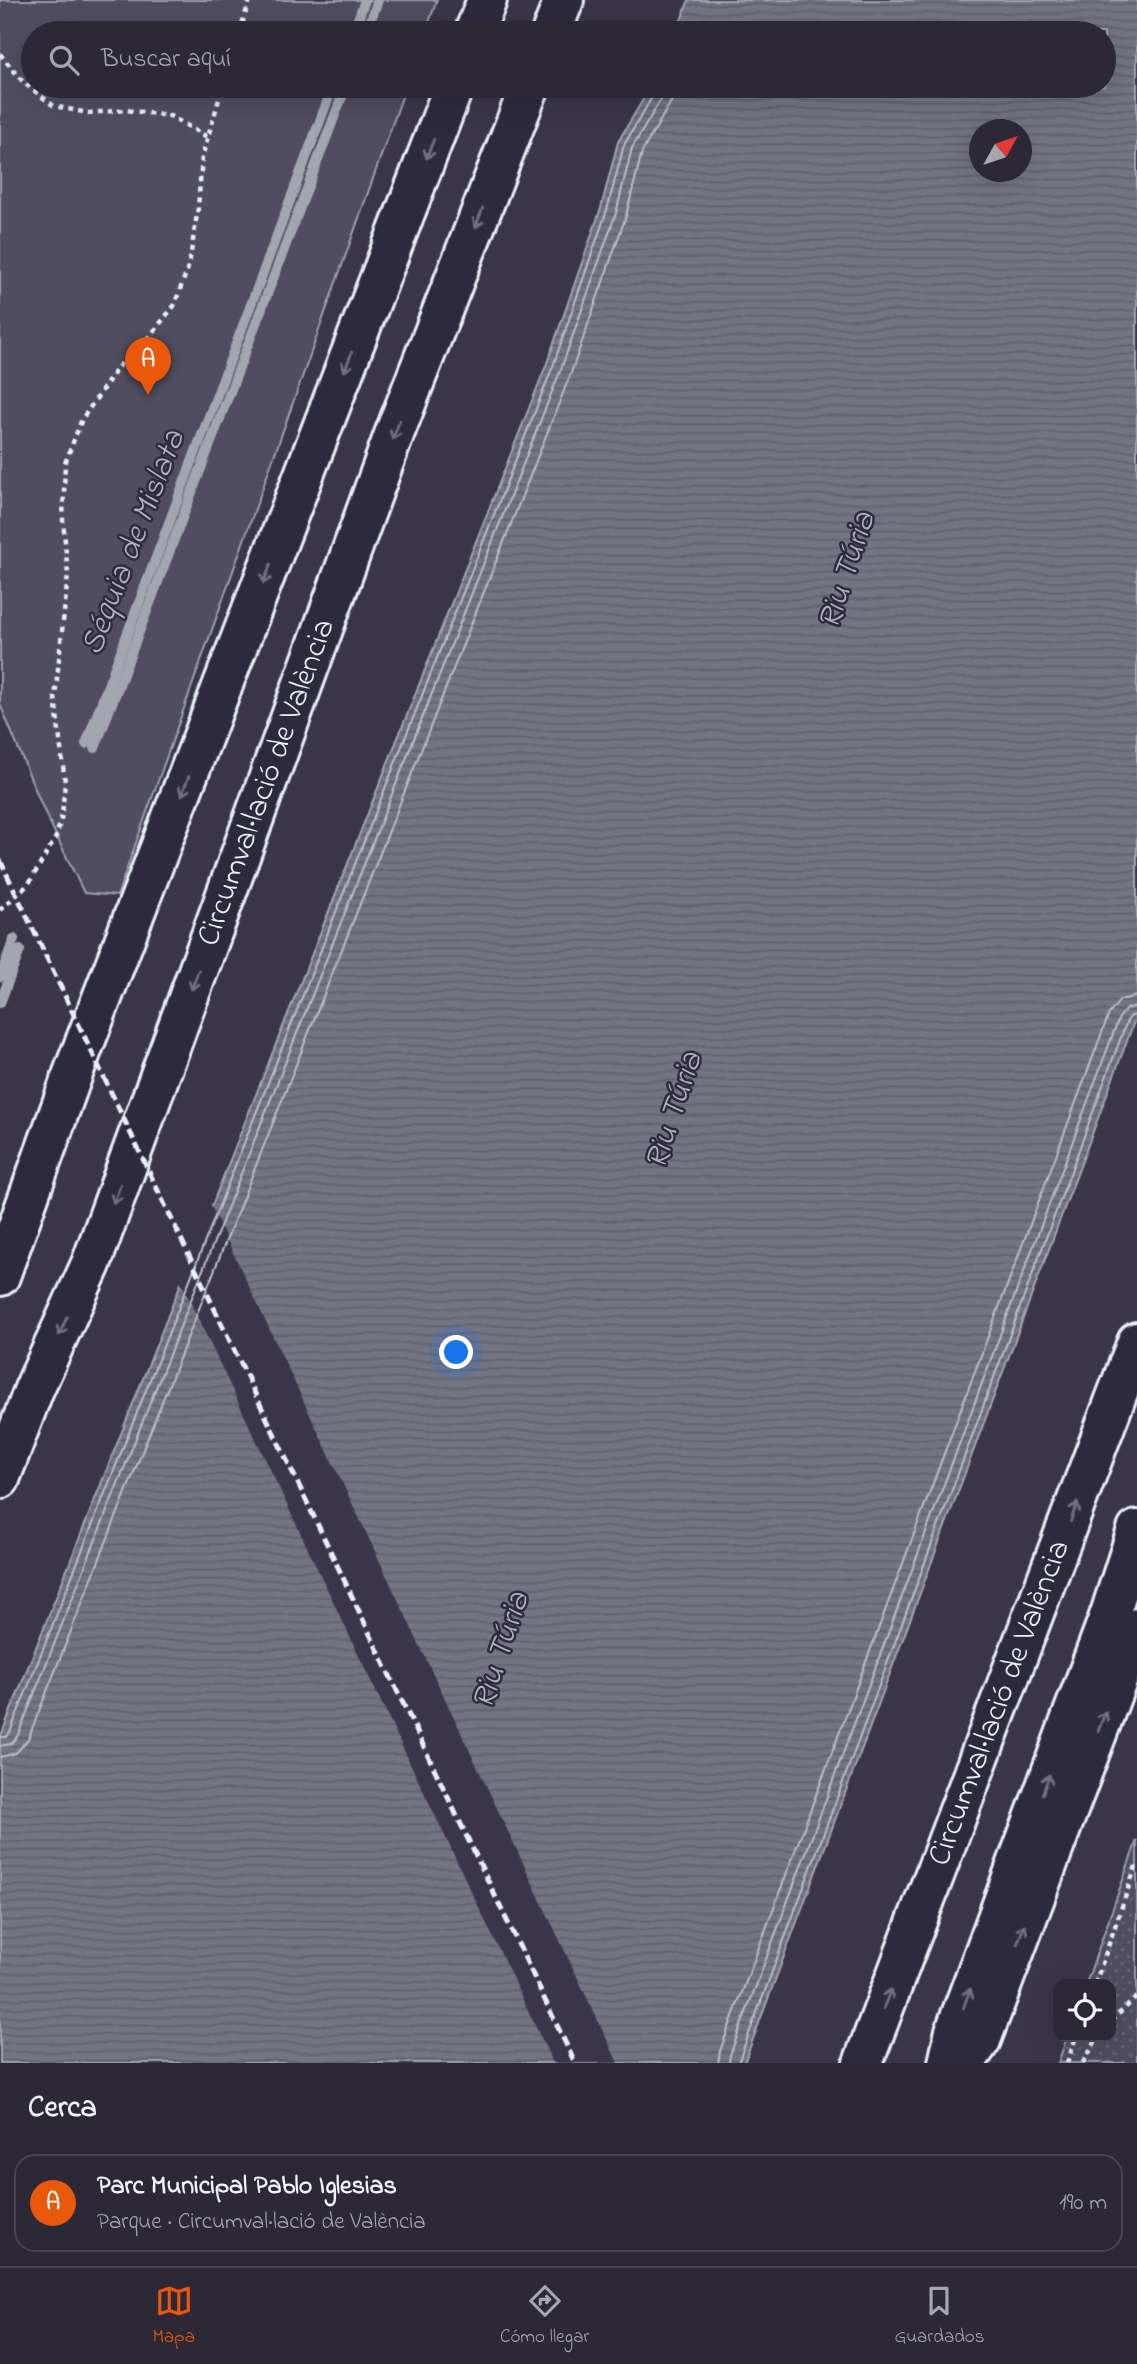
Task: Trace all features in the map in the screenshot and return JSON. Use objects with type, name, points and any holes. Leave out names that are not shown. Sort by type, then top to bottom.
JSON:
[{"type":"highway","points":[[479,21],[487,0]]},
{"type":"highway","points":[[556,21],[564,0]]},
{"type":"highway","points":[[0,1276],[75,1068],[449,98]]},
{"type":"highway","name":"Circumval·lació de València","points":[[0,1479],[34,1389],[91,1264],[395,432],[525,98]]},
{"type":"highway","name":"Circumval·lació de València","points":[[863,2063],[1137,1342]]},
{"type":"highway","points":[[948,2063],[955,2031],[1110,1614],[1137,1530]]},
{"type":"highway","points":[[965,2063],[981,2040],[1137,1628]]},
{"type":"path","points":[[243,21],[250,0]]},
{"type":"path","points":[[0,54],[21,79]]},
{"type":"path","points":[[44,98],[54,106],[88,113],[126,110],[170,116],[209,138]]},
{"type":"path","points":[[0,911],[28,885],[56,837],[62,815],[65,783],[55,696],[68,575],[63,520],[65,463],[82,419],[119,366],[150,336],[174,306],[189,265],[198,208],[202,157],[220,98]]},
{"type":"path","points":[[1096,1979],[1137,1863]]},
{"type":"path","points":[[1116,2016],[1137,1997]]},
{"type":"path","points":[[1067,2063],[1074,2042]]},
{"type":"path","points":[[1083,2063],[1095,2042]]},
{"type":"shaded area","points":[[0,0],[437,0],[429,21],[21,21],[21,98],[402,98],[117,896],[84,893],[42,806],[0,704]]},
{"type":"shaded area","points":[[1137,1840],[1137,2063],[1058,2063],[1065,2042],[1116,2042],[1116,1979],[1088,1979]]},
{"type":"water","name":"Riu Túria","points":[[689,0],[1137,0],[1137,1014],[744,2063],[0,2063],[0,1738],[547,363],[601,208],[618,142],[644,98],[1116,98],[1116,21],[681,21]]},
{"type":"pier","points":[[209,1202],[618,2063],[553,2063],[179,1278]]},
{"type":"waterway","name":"Séquia de Mislata","points":[[357,21],[365,0]]},
{"type":"waterway","points":[[370,21],[378,0]]},
{"type":"waterway","name":"Séquia de Mislata","points":[[86,744],[328,98]]},
{"type":"waterway","points":[[95,748],[341,98]]},
{"type":"waterway","name":"Séquia de Mislata","points":[[0,977],[14,939]]},
{"type":"waterway","points":[[0,1003],[20,950]]},
{"type":"railway","points":[[0,860],[575,2063]]},
{"type":"place","name":"Parc Municipal Pablo Iglesias","points":[[148,395]]}]
